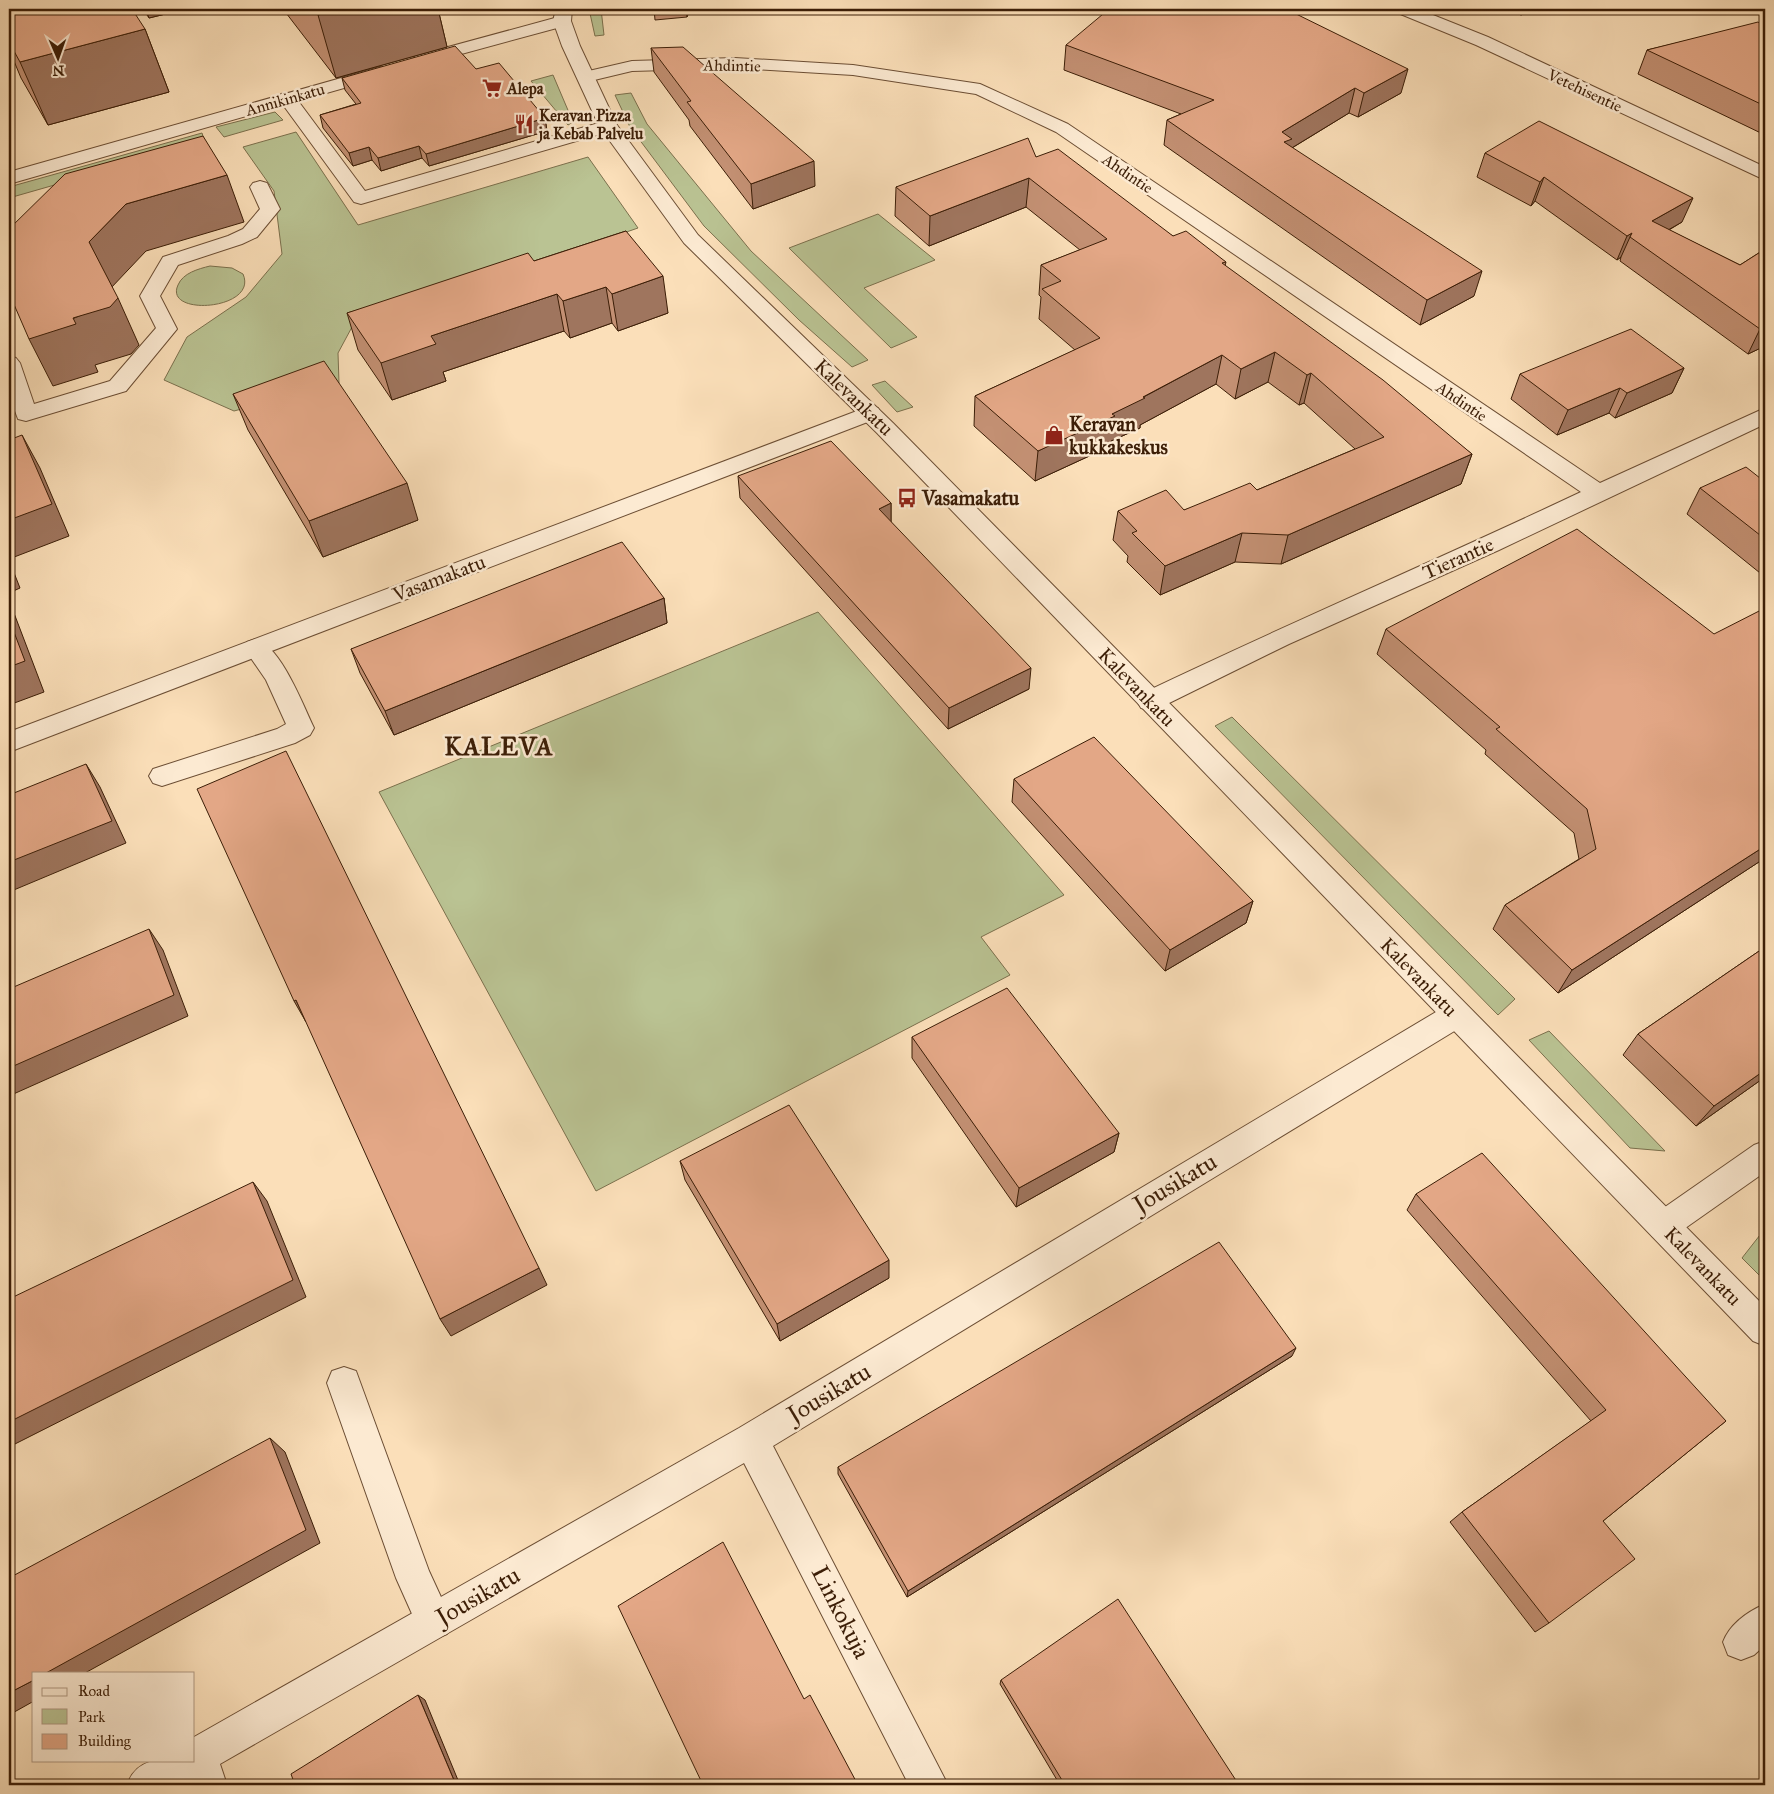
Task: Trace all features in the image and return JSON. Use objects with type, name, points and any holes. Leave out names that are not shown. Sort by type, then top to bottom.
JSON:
[{"type":"street","name":"Vetehisentie","points":[[1404,9],[1482,41],[1765,174]]},
{"type":"street","name":"Kalevankatu","points":[[563,15],[586,77],[608,126],[691,239],[870,413],[1765,1330]]},
{"type":"street","name":"Annikinkatu","points":[[9,178],[287,98],[563,15]]},
{"type":"street","name":"Ahdintie","points":[[586,77],[632,66],[734,63],[853,70],[980,89],[1062,128],[1597,492]]},
{"type":"street","points":[[287,98],[362,198],[608,126]]},
{"type":"street","points":[[9,363],[26,414],[118,386],[168,329],[150,296],[170,262],[250,234],[270,208],[260,187]]},
{"type":"street","name":"Vasamakatu","points":[[9,742],[870,413]]},
{"type":"street","name":"Tierantie","points":[[1150,701],[1280,638],[1491,544],[1597,492],[1765,415]]},
{"type":"street","points":[[162,776],[286,736],[301,728],[277,676],[256,648]]},
{"type":"street","name":"Jousikatu","points":[[146,1785],[197,1765],[434,1621],[751,1440],[1456,1015]]},
{"type":"street","points":[[1664,1226],[1765,1156]]},
{"type":"street","points":[[344,1383],[414,1578],[434,1621]]},
{"type":"street","name":"Linkokuja","points":[[751,1440],[929,1785]]},
{"type":"green space","points":[[589,9],[601,9],[604,35],[595,36]]},
{"type":"green space","points":[[553,75],[573,122],[568,125],[531,81]]},
{"type":"green space","points":[[631,93],[647,124],[751,251],[868,360],[852,367],[799,320],[704,226],[630,127],[615,95]]},
{"type":"green space","points":[[275,112],[283,120],[224,137],[216,127]]},
{"type":"green space","points":[[296,132],[358,225],[588,157],[638,228],[352,327],[338,353],[339,383],[234,411],[164,380],[187,337],[246,297],[282,254],[274,191],[243,147]]},
{"type":"green space","points":[[202,133],[205,142],[9,198],[9,187]]},
{"type":"green space","points":[[878,214],[935,260],[864,288],[917,337],[891,348],[789,248]]},
{"type":"green space","points":[[210,266],[232,268],[243,274],[244,286],[237,295],[226,302],[196,305],[184,302],[177,295],[180,281],[191,272]]},
{"type":"green space","points":[[885,381],[913,407],[897,412],[872,385]]},
{"type":"green space","points":[[818,612],[1064,895],[981,937],[1010,975],[596,1191],[379,792]]},
{"type":"green space","points":[[1232,717],[1515,999],[1498,1015],[1215,726]]},
{"type":"green space","points":[[1549,1031],[1665,1151],[1630,1148],[1529,1040]]},
{"type":"green space","points":[[1760,1235],[1765,1241],[1765,1281],[1742,1258]]},
{"type":"building","points":[[17,9],[132,9],[145,29],[20,62],[9,42],[9,11]]},
{"type":"building","points":[[313,9],[341,9],[318,15]]},
{"type":"building","points":[[1109,9],[1286,9],[1408,69],[1364,93],[1355,88],[1282,132],[1292,139],[1284,142],[1482,271],[1427,300],[1167,120],[1214,100],[1066,45]]},
{"type":"building","points":[[1758,22],[1761,24],[1765,22],[1765,106],[1647,50]]},
{"type":"building","points":[[455,46],[476,69],[499,63],[545,118],[426,154],[419,146],[378,158],[369,147],[349,153],[320,115],[361,103],[342,78]]},
{"type":"building","points":[[683,47],[814,161],[751,184],[687,102],[691,101],[651,48]]},
{"type":"building","points":[[1539,121],[1693,198],[1652,221],[1740,265],[1765,249],[1765,327],[1760,329],[1630,237],[1632,233],[1627,236],[1544,177],[1540,182],[1485,153]]},
{"type":"building","points":[[203,136],[227,175],[126,204],[89,242],[118,298],[110,307],[73,318],[76,324],[29,339],[9,293],[9,229],[65,174]]},
{"type":"building","points":[[1028,138],[1036,157],[1058,149],[1173,236],[1186,231],[1226,262],[1222,263],[1383,380],[1472,454],[1288,535],[1242,533],[1165,566],[1132,533],[1137,531],[1118,511],[1166,490],[1184,510],[1250,483],[1257,490],[1384,437],[1311,373],[1307,375],[1275,352],[1241,369],[1222,355],[1112,414],[1115,416],[1038,451],[975,396],[1100,338],[1042,289],[1061,281],[1041,265],[1107,239],[1029,178],[930,216],[896,187]]},
{"type":"building","points":[[626,231],[663,276],[612,294],[606,287],[563,301],[557,294],[431,336],[436,344],[381,363],[347,313],[528,253],[534,261]]},
{"type":"building","points":[[1631,329],[1684,368],[1627,393],[1620,388],[1568,410],[1520,374]]},
{"type":"building","points":[[324,361],[407,483],[309,521],[233,394]]},
{"type":"building","points":[[22,435],[52,504],[9,520],[9,440]]},
{"type":"building","points":[[831,441],[891,503],[879,509],[1031,668],[949,708],[738,476]]},
{"type":"building","points":[[1746,467],[1765,482],[1765,539],[1700,488]]},
{"type":"building","points":[[1577,529],[1714,634],[1765,608],[1765,846],[1572,970],[1505,905],[1596,849],[1587,809],[1496,729],[1500,727],[1386,629]]},
{"type":"building","points":[[622,542],[664,598],[385,711],[351,649]]},
{"type":"building","points":[[9,619],[25,661],[9,667]]},
{"type":"building","points":[[1094,737],[1253,901],[1170,950],[1014,779]]},
{"type":"building","points":[[286,751],[539,1268],[440,1319],[296,1000],[294,1001],[197,789]]},
{"type":"building","points":[[86,764],[112,821],[9,862],[9,795]]},
{"type":"building","points":[[149,929],[174,995],[9,1068],[9,989]]},
{"type":"building","points":[[1765,947],[1765,1070],[1714,1106],[1638,1034]]},
{"type":"building","points":[[1007,988],[1119,1133],[1019,1188],[912,1037]]},
{"type":"building","points":[[789,1105],[889,1260],[777,1324],[680,1161]]},
{"type":"building","points":[[1482,1153],[1726,1421],[1603,1521],[1635,1559],[1549,1623],[1462,1512],[1606,1410],[1416,1194]]},
{"type":"building","points":[[253,1182],[293,1280],[9,1422],[9,1299]]},
{"type":"building","points":[[1219,1242],[1296,1348],[908,1591],[838,1467]]},
{"type":"building","points":[[270,1438],[306,1530],[48,1672],[32,1672],[32,1681],[9,1693],[9,1578]]},
{"type":"building","points":[[723,1542],[804,1699],[810,1695],[858,1785],[703,1785],[618,1606]]},
{"type":"building","points":[[1118,1599],[1239,1785],[1065,1785],[1001,1680]]},
{"type":"building","points":[[418,1695],[456,1785],[295,1785],[291,1774]]},
{"type":"place","name":"Alepa","points":[[492,88]]},
{"type":"place","name":"Keravan Pizza ja Kebab Palvelu","points":[[524,124]]},
{"type":"place","name":"Keravan kukkakeskus","points":[[1054,435]]},
{"type":"place","name":"Vasamakatu","points":[[907,498]]},
{"type":"district","name":"KALEVA","points":[[499,746]]}]
